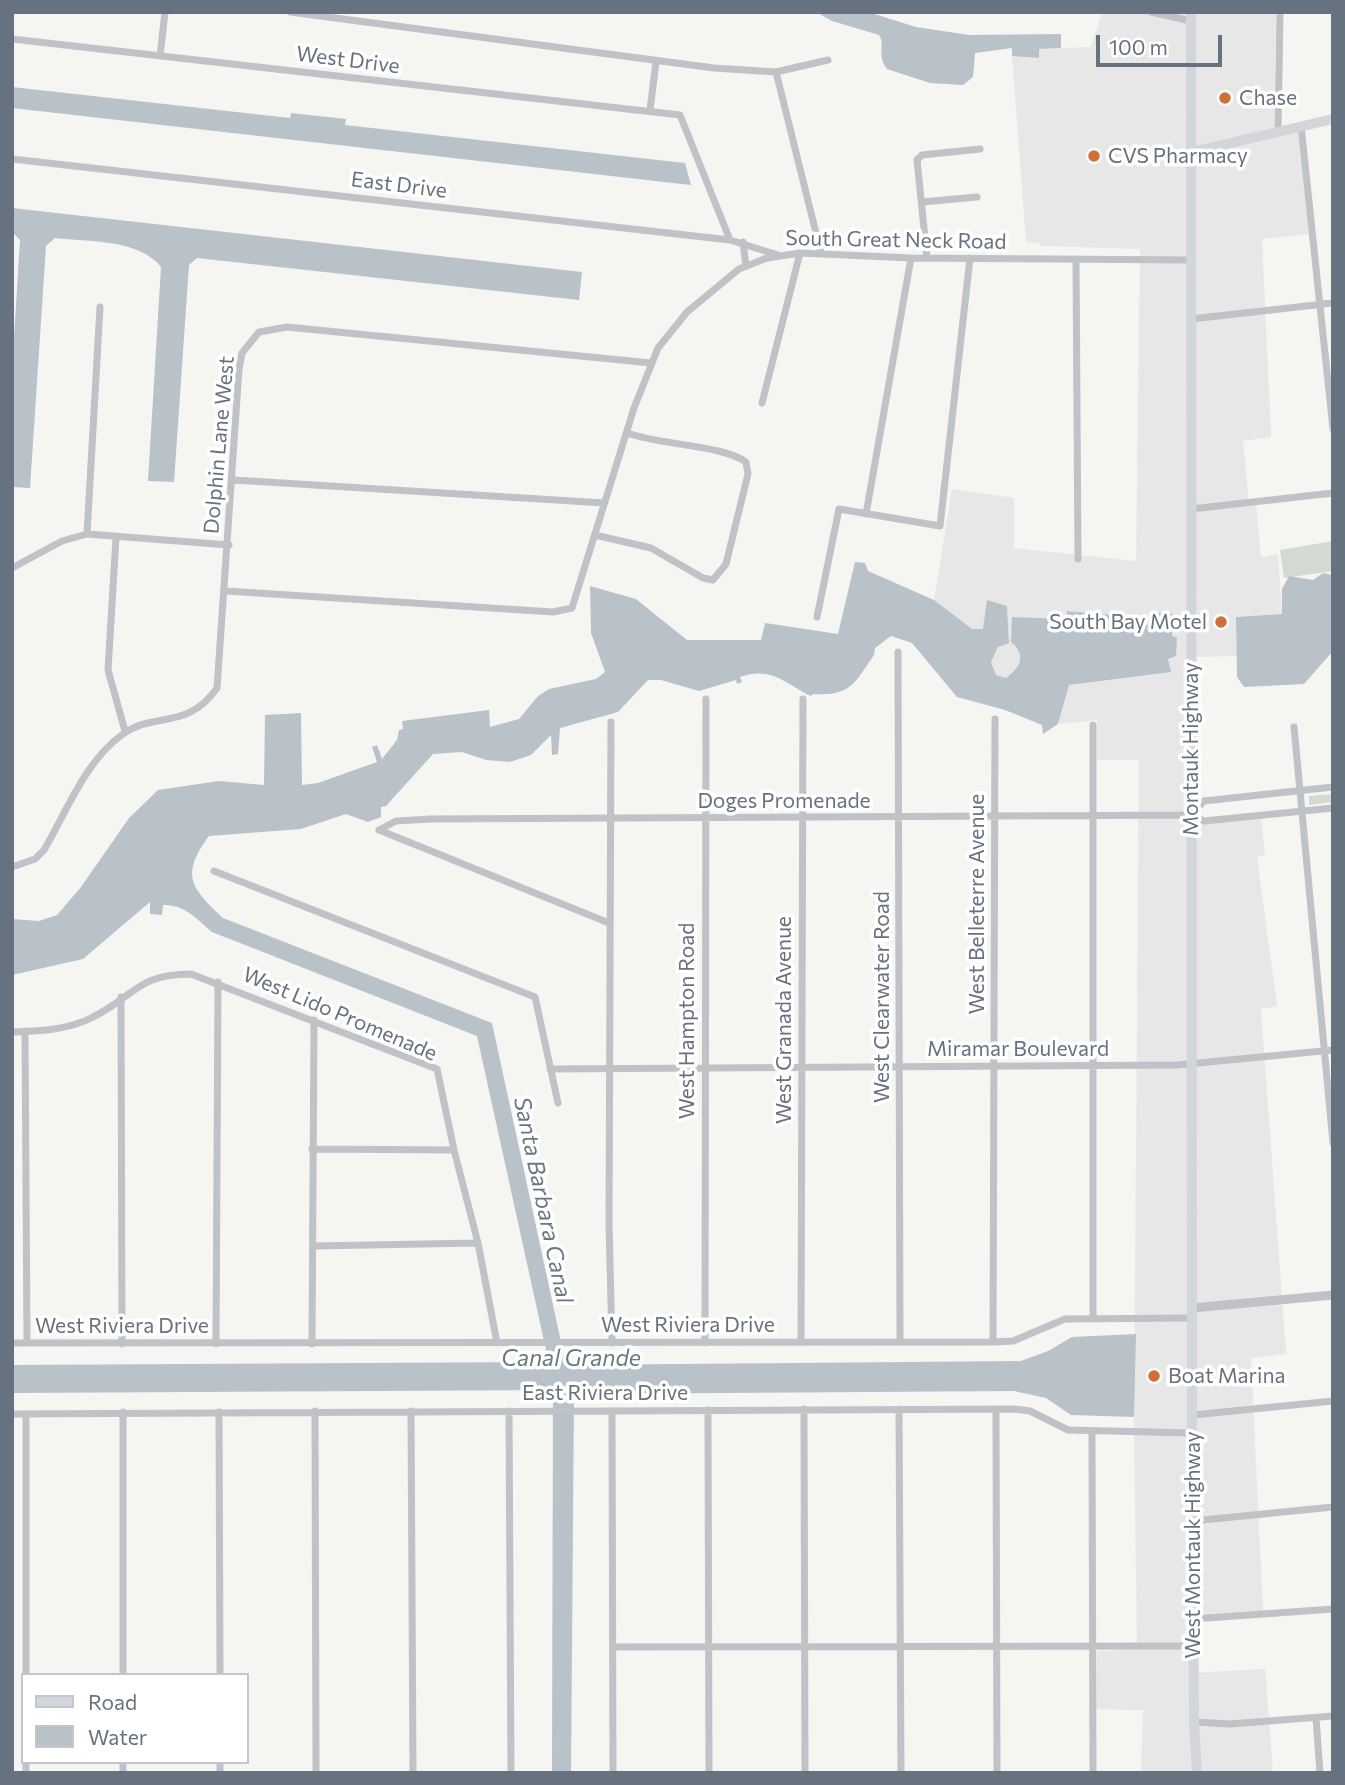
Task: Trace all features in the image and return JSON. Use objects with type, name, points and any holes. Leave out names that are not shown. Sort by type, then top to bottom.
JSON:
[{"type":"main road","name":"Montauk Highway","points":[[1191,17],[1192,1313]]},
{"type":"main road","points":[[1192,152],[1333,119]]},
{"type":"main road","name":"West Montauk Highway","points":[[1192,1313],[1193,1646],[1197,1773]]},
{"type":"street","points":[[160,56],[165,12]]},
{"type":"street","points":[[290,12],[714,68],[776,72],[828,60]]},
{"type":"street","points":[[1151,12],[1191,17]]},
{"type":"street","points":[[1278,131],[1280,12]]},
{"type":"street","name":"West Drive","points":[[12,39],[680,115],[730,240]]},
{"type":"street","points":[[650,110],[656,62]]},
{"type":"street","points":[[776,72],[821,254]]},
{"type":"street","points":[[1301,126],[1333,429]]},
{"type":"street","points":[[927,258],[917,160],[922,155],[980,149]]},
{"type":"street","name":"East Drive","points":[[12,159],[730,240],[743,242],[779,256]]},
{"type":"street","points":[[922,202],[977,197]]},
{"type":"street","points":[[743,242],[746,266]]},
{"type":"street","points":[[762,403],[800,253]]},
{"type":"street","name":"South Great Neck Road","points":[[226,591],[553,612],[572,608],[627,433],[658,348],[687,312],[746,266],[800,253],[911,258],[1190,260]]},
{"type":"street","points":[[866,514],[911,258]]},
{"type":"street","points":[[817,617],[839,509],[940,526],[970,258]]},
{"type":"street","points":[[1076,259],[1078,559]]},
{"type":"street","points":[[1191,319],[1333,303]]},
{"type":"street","points":[[87,534],[100,307]]},
{"type":"street","name":"Dolphin Lane West","points":[[125,732],[183,715],[208,701],[217,688],[242,353],[259,332],[288,327],[651,363]]},
{"type":"street","points":[[596,534],[650,548],[713,580],[726,564],[748,474],[746,463],[727,453],[663,443],[627,433]]},
{"type":"street","points":[[234,480],[604,503]]},
{"type":"street","points":[[1191,509],[1333,493]]},
{"type":"street","points":[[12,568],[62,541],[87,534],[229,545]]},
{"type":"street","points":[[12,867],[35,859],[44,850],[90,767],[104,749],[125,732],[108,670],[116,538]]},
{"type":"street","name":"West Clearwater Road","points":[[898,652],[901,817],[900,1341]]},
{"type":"street","name":"West Hampton Road","points":[[705,1343],[706,699]]},
{"type":"street","name":"West Granada Avenue","points":[[801,1342],[803,699]]},
{"type":"street","name":"West Belleterre Avenue","points":[[993,1342],[995,719]]},
{"type":"street","points":[[611,722],[609,923],[612,1343]]},
{"type":"street","points":[[1093,725],[1093,1318]]},
{"type":"street","points":[[1294,727],[1333,1143]]},
{"type":"street","points":[[1191,815],[1204,801],[1333,787]]},
{"type":"street","name":"Doges Promenade","points":[[609,923],[379,830],[396,821],[423,819],[1191,815],[1204,821],[1333,808]]},
{"type":"street","points":[[214,871],[534,997],[558,1103]]},
{"type":"street","name":"West Lido Promenade","points":[[12,1032],[54,1029],[90,1019],[155,976],[191,974],[218,982],[437,1069],[478,1243],[497,1343]]},
{"type":"street","points":[[216,1344],[218,982]]},
{"type":"street","points":[[121,997],[122,1344]]},
{"type":"street","points":[[313,1345],[314,1020]]},
{"type":"street","points":[[25,1031],[27,1343]]},
{"type":"street","name":"Miramar Boulevard","points":[[550,1069],[1192,1065],[1333,1050]]},
{"type":"street","points":[[312,1149],[454,1150]]},
{"type":"street","points":[[313,1246],[478,1243]]},
{"type":"street","points":[[1192,1313],[1333,1295]]},
{"type":"street","name":"West Riviera Drive","points":[[12,1343],[313,1345],[993,1342],[1013,1341],[1065,1319],[1192,1313]]},
{"type":"street","points":[[1193,1415],[1333,1401]]},
{"type":"street","points":[[804,1409],[806,1773]]},
{"type":"street","points":[[899,1409],[901,1773]]},
{"type":"street","points":[[996,1409],[997,1773]]},
{"type":"street","name":"East Riviera Drive","points":[[12,1414],[996,1409],[1030,1411],[1055,1426],[1092,1432],[1192,1433]]},
{"type":"street","points":[[708,1410],[709,1773]]},
{"type":"street","points":[[411,1411],[413,1773]]},
{"type":"street","points":[[509,1411],[511,1773]]},
{"type":"street","points":[[612,1411],[613,1773]]},
{"type":"street","points":[[123,1412],[123,1673]]},
{"type":"street","points":[[219,1412],[220,1673]]},
{"type":"street","points":[[315,1412],[316,1773]]},
{"type":"street","points":[[26,1414],[26,1673]]},
{"type":"street","points":[[1092,1432],[1093,1773]]},
{"type":"street","points":[[1193,1521],[1333,1507]]},
{"type":"street","points":[[1193,1619],[1333,1609]]},
{"type":"street","points":[[613,1647],[1193,1646]]},
{"type":"street","points":[[1194,1722],[1230,1724],[1333,1716]]},
{"type":"street","points":[[1316,1718],[1320,1773]]},
{"type":"shaded area","points":[[1102,12],[1276,12],[1274,137],[1298,130],[1309,234],[1262,239],[1271,437],[1243,441],[1249,504],[1256,504],[1261,557],[1278,554],[1282,614],[1236,617],[1237,656],[1190,657],[1188,825],[1261,819],[1265,855],[1257,857],[1277,1006],[1261,1009],[1286,1354],[1251,1358],[1263,1612],[1191,1617],[1192,1673],[1265,1669],[1273,1773],[1141,1773],[1143,1710],[1096,1709],[1097,1651],[1137,1650],[1134,1417],[1139,760],[1097,760],[1097,720],[1058,724],[1069,685],[1170,672],[1168,658],[1176,656],[1172,637],[1173,615],[1150,625],[1126,623],[1127,616],[1068,611],[1067,619],[1012,617],[1021,660],[1017,670],[1006,678],[996,675],[991,662],[998,647],[1009,642],[1007,606],[983,630],[971,629],[934,600],[952,489],[1014,498],[1014,548],[1136,561],[1140,249],[1040,246],[1039,243],[1026,242],[1012,56],[1039,57],[1038,49],[1091,47]]},
{"type":"shaded area","points":[[1333,541],[1333,571],[1284,578],[1280,550]]},
{"type":"shaded area","points":[[1333,794],[1333,802],[1309,805],[1309,796]]},
{"type":"water","points":[[816,12],[868,12],[916,27],[969,35],[1061,34],[1061,48],[1039,49],[1039,58],[1012,56],[1012,48],[975,53],[973,77],[963,85],[930,83],[887,69],[882,59],[879,35],[832,21]]},
{"type":"water","points":[[12,87],[290,118],[291,113],[346,119],[345,125],[685,163],[691,185],[12,108]]},
{"type":"water","points":[[12,208],[582,272],[579,300],[197,258],[189,265],[174,482],[148,481],[161,267],[152,258],[127,247],[55,238],[46,246],[30,488],[12,487],[12,370],[20,240],[12,232]]},
{"type":"water","points":[[855,562],[865,563],[868,571],[934,600],[972,629],[983,629],[987,600],[1007,606],[1009,643],[998,647],[991,662],[996,675],[1006,678],[1020,661],[1019,652],[1011,642],[1012,617],[1066,619],[1067,611],[1127,616],[1127,623],[1150,625],[1152,612],[1173,614],[1172,636],[1177,638],[1176,656],[1168,659],[1171,672],[1069,685],[1058,724],[1043,734],[1042,725],[1005,710],[957,697],[912,643],[891,636],[875,648],[874,655],[856,681],[836,693],[811,696],[777,678],[761,674],[740,677],[742,682],[737,684],[736,680],[699,691],[661,680],[648,680],[618,712],[560,728],[558,754],[552,755],[551,735],[531,755],[510,762],[486,760],[462,752],[433,754],[386,806],[381,807],[381,817],[368,822],[346,814],[301,829],[209,836],[194,861],[192,871],[197,889],[223,918],[492,1023],[566,1365],[1021,1361],[1048,1351],[1072,1337],[1136,1334],[1134,1417],[1071,1415],[1046,1398],[1014,1391],[574,1394],[571,1773],[552,1773],[553,1390],[12,1393],[12,1365],[538,1362],[546,1350],[477,1036],[212,932],[190,913],[177,907],[163,905],[162,915],[150,914],[150,902],[83,959],[12,975],[12,919],[39,921],[57,915],[81,887],[129,818],[158,790],[219,781],[264,785],[265,715],[301,713],[302,785],[318,783],[377,762],[372,747],[377,745],[382,759],[397,740],[399,730],[403,729],[402,721],[489,710],[490,727],[519,719],[538,696],[549,689],[596,679],[605,672],[591,633],[590,586],[636,599],[687,640],[761,640],[765,623],[838,634]]},
{"type":"water","points":[[1323,573],[1333,575],[1333,651],[1304,684],[1244,687],[1237,677],[1236,617],[1282,614],[1282,589],[1289,576],[1313,580]]},
{"type":"place","name":"Chase","points":[[1225,98]]},
{"type":"place","name":"CVS Pharmacy","points":[[1094,156]]},
{"type":"place","name":"South Bay Motel","points":[[1221,622]]},
{"type":"place","name":"Boat Marina","points":[[1154,1376]]},
{"type":"water label","name":"Santa Barbara Canal","points":[[543,1200]]},
{"type":"water label","name":"Canal Grande","points":[[571,1358]]}]
